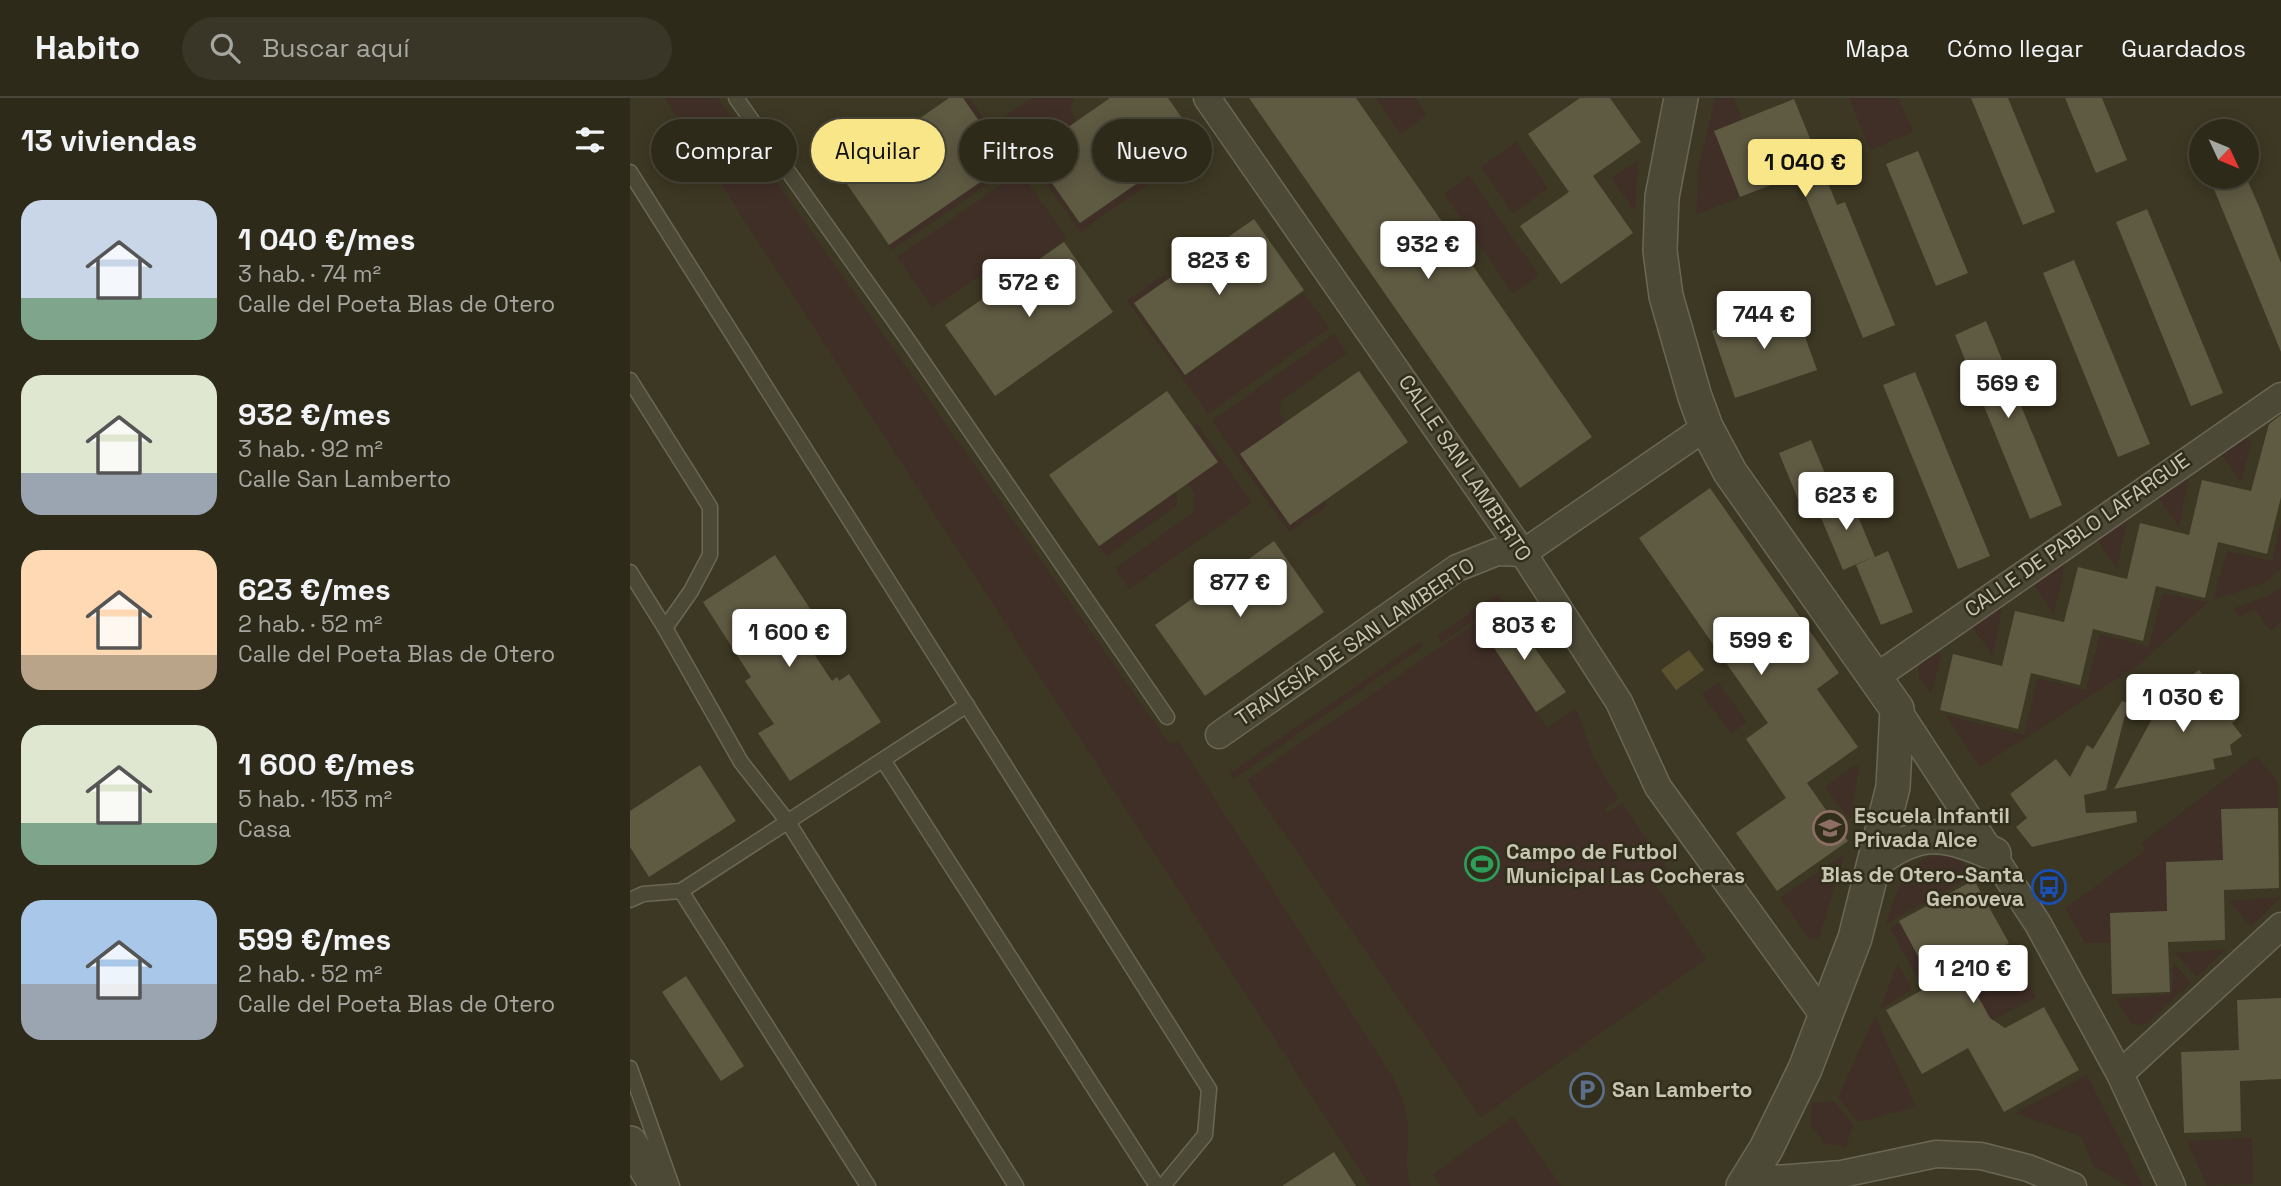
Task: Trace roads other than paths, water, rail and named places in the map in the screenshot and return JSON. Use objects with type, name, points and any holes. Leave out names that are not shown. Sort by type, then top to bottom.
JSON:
[{"type":"street","name":"CALLE SAN LAMBERTO","points":[[1208,98],[1523,553],[1619,702],[1658,787],[1826,1018]]},
{"type":"street","points":[[1681,98],[1662,197],[1660,251],[1666,296],[1682,356],[1706,427],[1730,472],[1876,677],[1994,854],[2078,992],[2172,1186]]},
{"type":"street","name":"CALLE DE PABLO LAFARGUE","points":[[1876,677],[2281,396]]},
{"type":"street","points":[[1523,553],[1706,427]]},
{"type":"street","name":"TRAVESÍA DE SAN LAMBERTO","points":[[1219,735],[1457,568],[1497,552],[1523,553]]},
{"type":"street","points":[[1744,1184],[1766,1149],[1826,1018],[1855,938],[1893,787],[1897,709]]},
{"type":"street","points":[[1876,861],[1895,846],[1934,837],[1952,837],[1994,854]]},
{"type":"street","points":[[2120,1074],[2281,926]]},
{"type":"street","points":[[630,1143],[657,1186]]},
{"type":"street","points":[[1744,1184],[1832,1176],[1936,1154],[1981,1156],[2028,1168],[2073,1186]]},
{"type":"lane","points":[[736,98],[884,305],[1167,717]]},
{"type":"lane","points":[[630,172],[1209,1089],[1206,1135],[1163,1186]]},
{"type":"lane","points":[[630,380],[710,507],[710,555],[691,591],[665,628]]},
{"type":"lane","points":[[630,572],[741,762],[788,822],[1016,1186]]},
{"type":"lane","points":[[630,900],[643,894],[681,891],[967,705]]},
{"type":"lane","points":[[883,760],[1157,1186]]},
{"type":"lane","points":[[681,891],[868,1186]]},
{"type":"lane","points":[[630,1068],[672,1186]]},
{"type":"place","name":"Escuela Infantil Privada Alce","points":[[1830,828]]},
{"type":"place","name":"Campo de Futbol Municipal Las Cocheras","points":[[1482,864]]},
{"type":"place","name":"Blas de Otero-Santa Genoveva","points":[[2049,887]]},
{"type":"place","name":"San Lamberto","points":[[1587,1090]]}]
